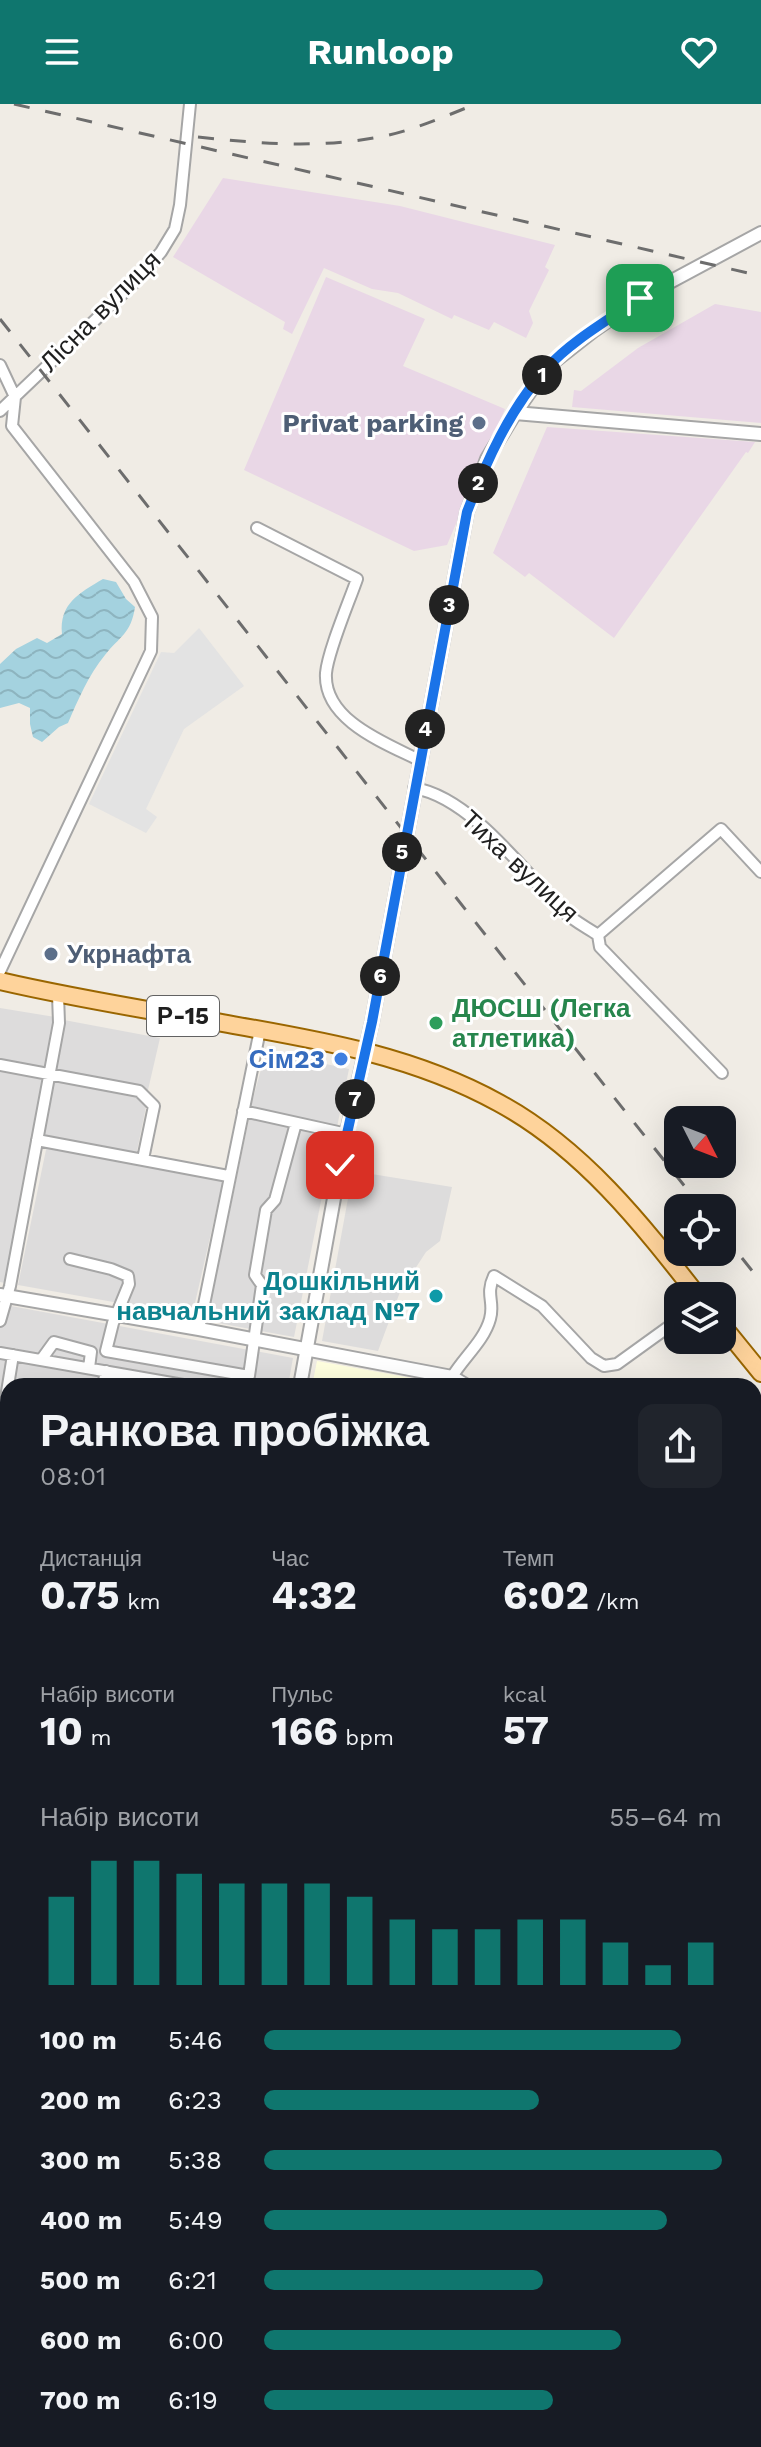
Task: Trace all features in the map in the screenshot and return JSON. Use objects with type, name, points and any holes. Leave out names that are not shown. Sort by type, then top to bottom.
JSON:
[{"type":"main road","name":"Р-15","points":[[0,981],[58,995],[366,1050],[453,1080],[501,1104],[545,1134],[596,1176],[627,1206],[687,1282]]},
{"type":"main road","points":[[736,1342],[761,1373]]},
{"type":"street","name":"Лісна вулиця","points":[[0,411],[137,280],[161,252],[175,229],[180,205],[190,104]]},
{"type":"street","points":[[301,1378],[467,512],[487,459],[547,367],[640,298],[761,233]]},
{"type":"street","points":[[0,365],[15,397],[12,426],[134,582],[152,617],[151,651],[0,971]]},
{"type":"street","points":[[515,413],[761,434]]},
{"type":"street","points":[[257,528],[357,579],[326,670],[327,690],[342,714],[368,734],[419,760]]},
{"type":"street","name":"Тиха вулиця","points":[[414,788],[432,792],[470,817],[494,837],[564,912],[598,935],[721,829],[761,872]]},
{"type":"street","points":[[598,935],[600,947],[722,1073]]},
{"type":"street","points":[[0,1321],[59,1023],[58,995]]},
{"type":"street","points":[[199,1329],[260,1030]]},
{"type":"street","points":[[0,1065],[139,1091],[154,1106],[143,1159]]},
{"type":"street","points":[[243,1111],[347,1134]]},
{"type":"street","points":[[70,1259],[128,1276],[129,1284],[106,1351],[249,1376],[262,1285],[255,1275],[266,1210],[275,1200],[296,1123]]},
{"type":"street","points":[[37,1140],[228,1176]]},
{"type":"street","points":[[4,1296],[452,1377],[490,1319],[488,1288],[494,1276],[542,1306],[591,1358],[604,1366],[617,1364],[664,1330]]},
{"type":"street","points":[[41,1360],[54,1342],[91,1352],[89,1368]]},
{"type":"street","points":[[0,1353],[145,1378]]},
{"type":"street","points":[[9,1378],[13,1355]]},
{"type":"street","points":[[105,1378],[106,1371]]},
{"type":"shaded area","points":[[223,178],[400,206],[555,245],[545,267],[549,270],[529,311],[533,323],[526,338],[494,322],[489,330],[454,315],[452,319],[398,293],[372,289],[324,268],[292,334],[283,329],[285,322],[173,257]]},
{"type":"shaded area","points":[[326,277],[425,319],[403,366],[505,409],[447,545],[414,551],[244,470]]},
{"type":"shaded area","points":[[715,304],[761,312],[761,423],[572,407],[574,390],[581,391],[638,348]]},
{"type":"shaded area","points":[[547,427],[755,442],[614,638],[529,573],[525,577],[493,553]]},
{"type":"shaded area","points":[[199,628],[244,686],[184,729],[146,809],[157,817],[146,833],[89,804],[161,652],[174,653]]},
{"type":"shaded area","points":[[0,1008],[55,1017],[47,1072],[0,1063]]},
{"type":"shaded area","points":[[64,1020],[160,1038],[148,1090],[53,1073]]},
{"type":"shaded area","points":[[266,1051],[349,1069],[337,1127],[251,1106]]},
{"type":"shaded area","points":[[0,1071],[45,1080],[5,1283],[0,1282]]},
{"type":"shaded area","points":[[52,1080],[139,1096],[147,1102],[136,1156],[41,1137]]},
{"type":"shaded area","points":[[249,1119],[292,1127],[333,1141],[294,1337],[207,1321]]},
{"type":"shaded area","points":[[47,1145],[223,1181],[192,1316],[18,1285]]},
{"type":"shaded area","points":[[353,1171],[452,1187],[440,1241],[426,1252],[400,1292],[378,1351],[322,1341]]},
{"type":"shaded area","points":[[0,1304],[293,1358],[289,1378],[0,1378]]},
{"type":"shaded area","points":[[317,1361],[411,1378],[314,1378]]},
{"type":"water","points":[[103,579],[116,582],[135,607],[131,623],[94,670],[68,723],[42,742],[33,737],[30,708],[19,703],[0,708],[0,664],[16,649],[37,638],[47,643],[62,634],[64,615],[72,600]]},
{"type":"railway","points":[[14,104],[761,276]]},
{"type":"railway","points":[[198,137],[294,144],[341,142],[411,129],[476,104]]},
{"type":"railway","points":[[0,319],[691,1194]]},
{"type":"railway","points":[[736,1251],[761,1282]]},
{"type":"place","name":"Privat parking","points":[[479,423]]},
{"type":"place","name":"Укрнафта","points":[[51,954]]},
{"type":"place","name":"ДЮСШ (Легка атлетика)","points":[[436,1023]]},
{"type":"place","name":"Сім23","points":[[341,1059]]},
{"type":"place","name":"Дошкільний навчальний заклад №7","points":[[436,1296]]},
{"type":"route","points":[[340,1165],[372,1022],[467,512],[487,459],[547,367],[640,298]]}]
